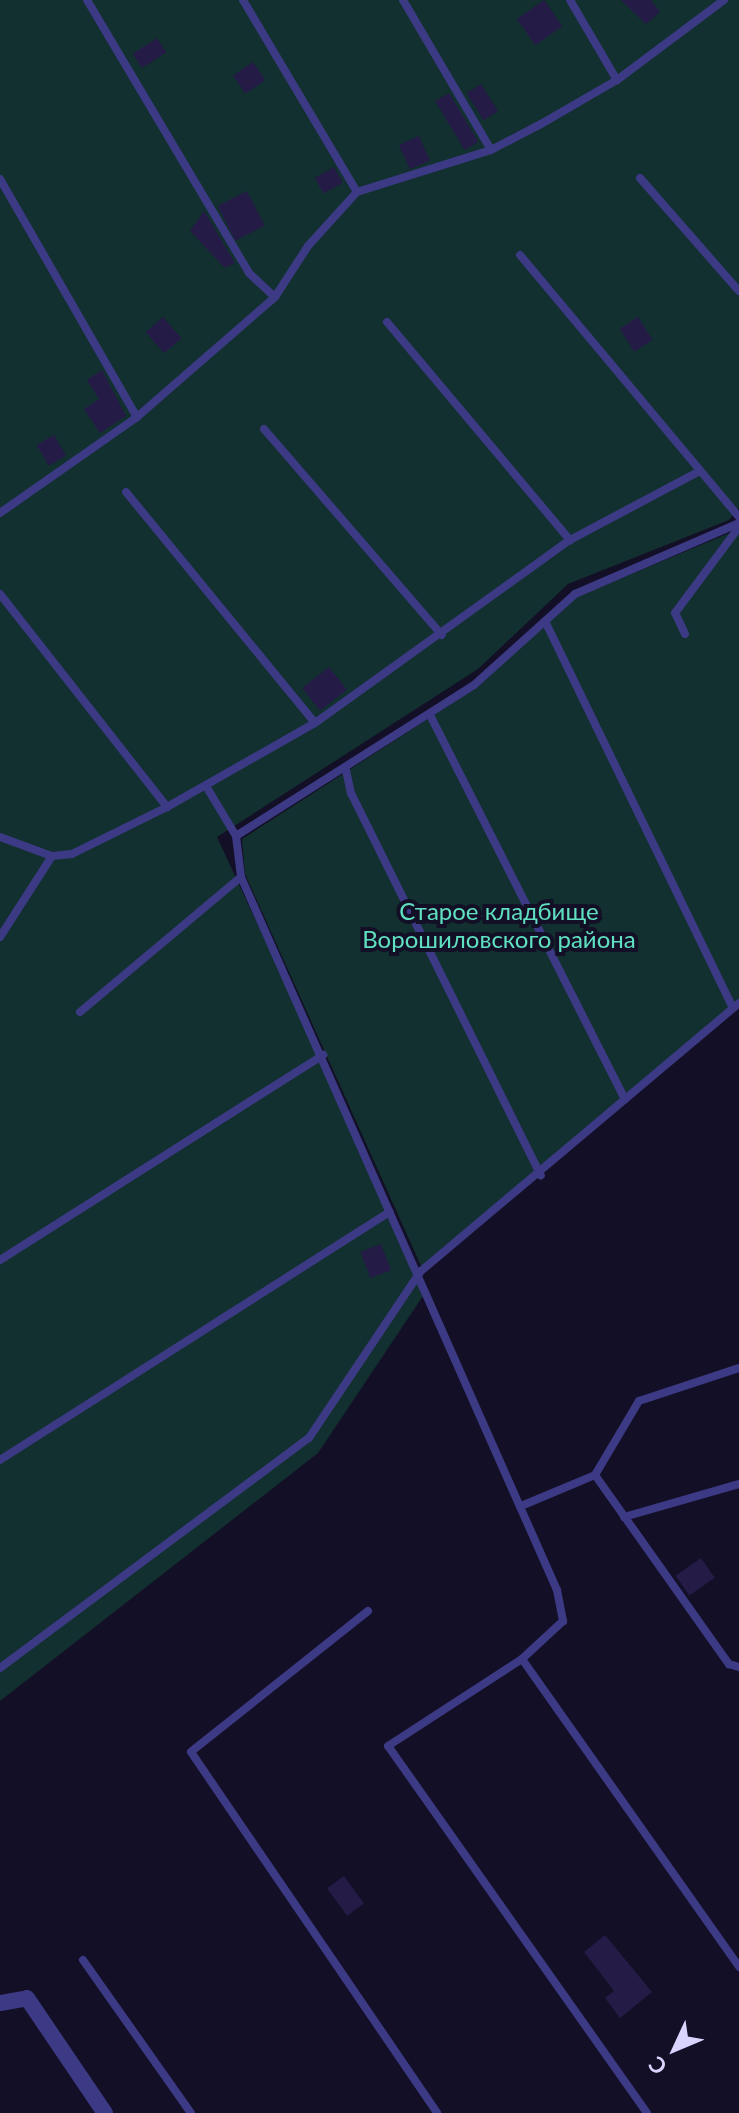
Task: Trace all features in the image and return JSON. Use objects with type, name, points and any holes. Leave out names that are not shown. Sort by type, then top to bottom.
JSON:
[{"type":"street","points":[[0,2003],[27,1998],[105,2113]]},
{"type":"lane","points":[[87,0],[249,273],[275,297]]},
{"type":"lane","points":[[243,0],[357,192]]},
{"type":"lane","points":[[403,0],[491,150]]},
{"type":"lane","points":[[570,0],[617,80]]},
{"type":"lane","points":[[1,510],[137,417],[275,297],[308,246],[357,192],[491,150],[617,80],[724,0]]},
{"type":"lane","points":[[640,178],[739,291]]},
{"type":"lane","points":[[0,179],[137,417]]},
{"type":"lane","points":[[520,255],[739,517]]},
{"type":"lane","points":[[387,322],[570,540]]},
{"type":"lane","points":[[264,429],[442,635]]},
{"type":"lane","points":[[0,837],[52,856],[72,854],[167,807],[315,723],[442,635],[570,540],[700,471]]},
{"type":"lane","points":[[126,492],[315,723]]},
{"type":"lane","points":[[236,836],[430,715],[575,594],[739,525]]},
{"type":"lane","points":[[685,634],[675,613],[739,525]]},
{"type":"lane","points":[[0,594],[167,807]]},
{"type":"lane","points":[[0,1668],[309,1438],[421,1271],[541,1175],[736,1005],[545,621]]},
{"type":"lane","points":[[430,715],[625,1099]]},
{"type":"lane","points":[[346,770],[357,807],[541,1175]]},
{"type":"lane","points":[[206,786],[236,836],[241,877],[323,1055],[390,1212],[421,1271],[521,1506],[563,1621],[522,1659],[388,1746],[647,2113]]},
{"type":"lane","points":[[0,937],[52,856]]},
{"type":"lane","points":[[80,1012],[241,877]]},
{"type":"lane","points":[[0,1260],[323,1055]]},
{"type":"lane","points":[[0,1460],[390,1212]]},
{"type":"lane","points":[[521,1506],[595,1475],[639,1401],[739,1368]]},
{"type":"lane","points":[[595,1475],[729,1664],[739,1667]]},
{"type":"lane","points":[[624,1517],[739,1484]]},
{"type":"lane","points":[[368,1611],[191,1752],[437,2113]]},
{"type":"lane","points":[[522,1659],[739,1967]]},
{"type":"lane","points":[[83,1960],[191,2113]]},
{"type":"green space","points":[[0,0],[739,0],[739,508],[729,520],[568,584],[478,669],[217,837],[427,1290],[318,1453],[0,1701]]},
{"type":"green space","name":"Старое кладбище Ворошиловского района","points":[[739,529],[739,999],[422,1268],[245,874],[242,839],[479,686],[574,598]]},
{"type":"building","points":[[544,0],[562,26],[535,45],[517,19]]},
{"type":"building","points":[[621,0],[651,0],[660,12],[646,24]]},
{"type":"building","points":[[157,38],[166,52],[142,68],[133,54]]},
{"type":"building","points":[[253,62],[265,80],[245,94],[233,75]]},
{"type":"building","points":[[481,84],[498,111],[484,120],[467,93]]},
{"type":"building","points":[[449,93],[478,142],[465,150],[435,101]]},
{"type":"building","points":[[419,136],[430,161],[410,170],[399,145]]},
{"type":"building","points":[[334,167],[343,183],[323,193],[315,178]]},
{"type":"building","points":[[247,191],[265,226],[235,241],[218,206]]},
{"type":"building","points":[[204,211],[235,263],[225,268],[190,231]]},
{"type":"building","points":[[163,317],[181,338],[164,353],[146,332]]},
{"type":"building","points":[[638,317],[653,340],[634,352],[620,329]]},
{"type":"building","points":[[102,370],[126,416],[100,433],[84,409],[99,399],[87,380]]},
{"type":"building","points":[[54,435],[66,456],[49,466],[37,445]]},
{"type":"building","points":[[329,667],[347,690],[320,711],[302,688]]},
{"type":"building","points":[[381,1244],[391,1270],[370,1278],[360,1252]]},
{"type":"building","points":[[701,1558],[715,1578],[689,1595],[676,1576]]},
{"type":"building","points":[[344,1876],[364,1904],[347,1916],[327,1888]]},
{"type":"building","points":[[605,1935],[652,1992],[620,2018],[605,1998],[614,1991],[584,1952]]}]
